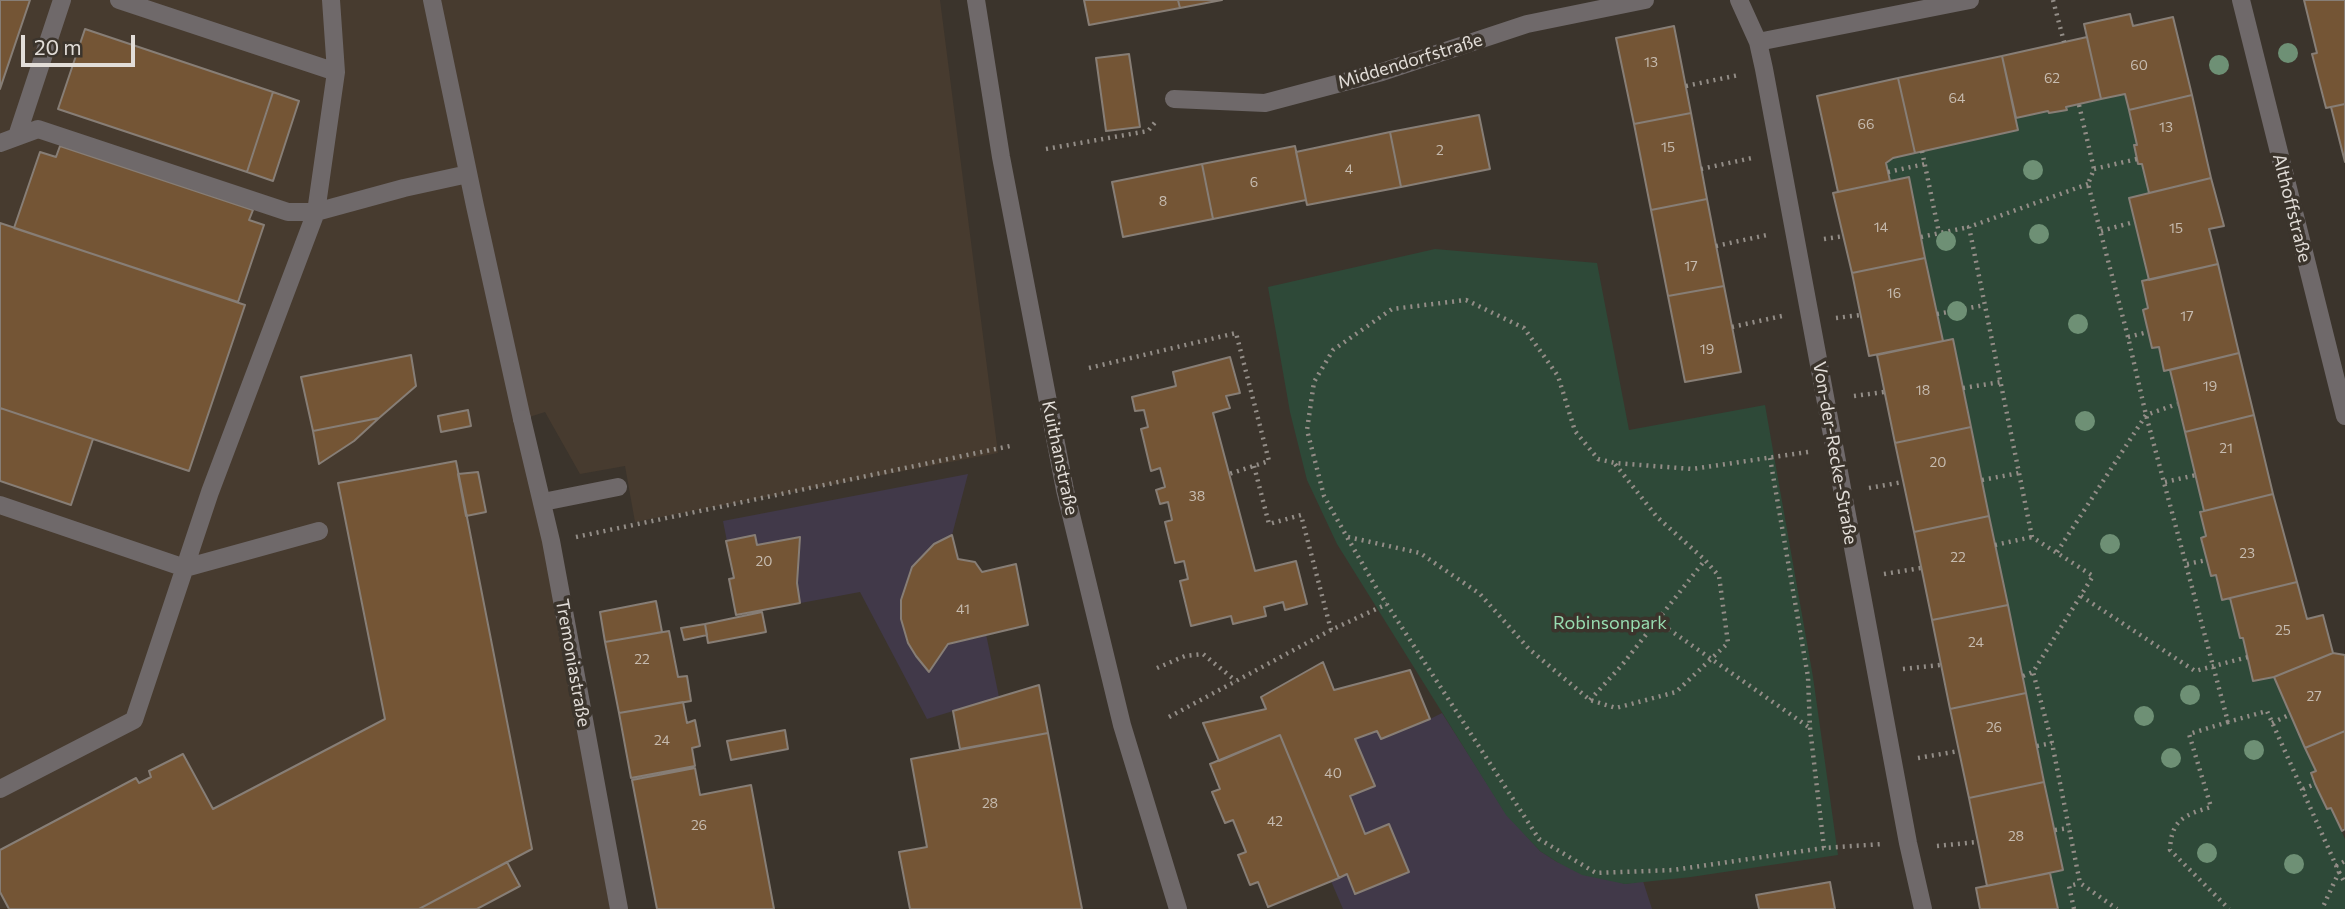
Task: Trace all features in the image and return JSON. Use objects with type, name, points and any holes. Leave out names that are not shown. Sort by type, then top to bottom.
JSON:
[{"type":"street","points":[[17,136],[62,0]]},
{"type":"street","points":[[119,0],[336,72]]},
{"type":"street","points":[[0,789],[134,720],[211,492],[316,212],[336,72],[331,0]]},
{"type":"street","name":"Tremoniastraße","points":[[432,0],[468,174],[551,541],[619,909]]},
{"type":"street","name":"Kuithanstraße","points":[[976,0],[1001,157],[1065,490],[1122,725],[1178,909]]},
{"type":"street","name":"Middendorfstraße","points":[[1174,99],[1265,103],[1382,72],[1527,24],[1644,0]]},
{"type":"street","name":"Von-der-Recke-Straße","points":[[1739,0],[1758,42],[1765,69],[1908,846],[1923,909]]},
{"type":"street","points":[[1758,42],[1970,0]]},
{"type":"street","name":"Althoffstraße","points":[[2241,0],[2345,415]]},
{"type":"street","points":[[0,143],[38,129],[288,212],[316,212],[468,174]]},
{"type":"street","points":[[542,502],[618,487]]},
{"type":"street","points":[[0,505],[185,568],[319,531]]},
{"type":"path","points":[[2053,0],[2064,42]]},
{"type":"path","points":[[1685,86],[1765,69]]},
{"type":"path","points":[[2079,105],[2094,169],[2088,184],[2228,722]]},
{"type":"path","points":[[1046,149],[1148,131]]},
{"type":"path","points":[[1922,151],[1939,233]]},
{"type":"path","points":[[1701,169],[1780,152]]},
{"type":"path","points":[[2094,169],[2137,159]]},
{"type":"path","points":[[1888,172],[1925,164]]},
{"type":"path","points":[[1921,237],[1969,227],[2088,184]]},
{"type":"path","points":[[2101,231],[2134,222]]},
{"type":"path","points":[[1969,227],[2032,537]]},
{"type":"path","points":[[1716,246],[1794,229]]},
{"type":"path","points":[[1834,447],[1692,470],[1598,459],[1575,432],[1558,376],[1524,328],[1466,299],[1392,309],[1332,350],[1314,382],[1307,430],[1324,496],[1347,537],[1387,604],[1539,839],[1596,873],[1673,870],[1824,848],[1978,842]]},
{"type":"path","points":[[1937,314],[1985,305]]},
{"type":"path","points":[[1732,327],[1809,311]]},
{"type":"path","points":[[2128,337],[2148,331]]},
{"type":"path","points":[[1089,368],[1236,333],[1269,461],[1229,474]]},
{"type":"path","points":[[1963,388],[2001,382]]},
{"type":"path","points":[[2057,552],[2146,415],[2177,404]]},
{"type":"path","points":[[551,541],[1010,446]]},
{"type":"path","points":[[1770,458],[1808,677],[1810,728],[1824,848]]},
{"type":"path","points":[[1347,537],[1420,553],[1450,573],[1480,594],[1529,649],[1590,700],[1616,708],[1676,692],[1728,643],[1719,576],[1657,517],[1615,463]]},
{"type":"path","points":[[1254,466],[1269,524],[1301,515],[1331,630]]},
{"type":"path","points":[[1982,480],[2019,472]]},
{"type":"path","points":[[2165,482],[2196,475]]},
{"type":"path","points":[[1995,545],[2032,537],[2093,576],[2033,672],[2023,676]]},
{"type":"path","points":[[1590,700],[1705,560]]},
{"type":"path","points":[[2187,564],[2207,560]]},
{"type":"path","points":[[1858,578],[1921,569]]},
{"type":"path","points":[[2081,596],[2195,671],[2248,657]]},
{"type":"path","points":[[1169,717],[1331,630],[1387,604]]},
{"type":"path","points":[[1657,621],[1810,728]]},
{"type":"path","points":[[1157,668],[1185,656],[1203,654],[1236,681]]},
{"type":"path","points":[[1876,673],[1940,665]]},
{"type":"path","points":[[2033,672],[2052,743],[2080,883],[2117,909]]},
{"type":"path","points":[[2229,909],[2170,850],[2170,835],[2184,815],[2211,807],[2189,734],[2267,711],[2345,883]]},
{"type":"path","points":[[2272,723],[2291,714]]},
{"type":"path","points":[[2037,746],[2052,743]]},
{"type":"path","points":[[1893,762],[1959,751]]},
{"type":"path","points":[[2303,789],[2315,784]]},
{"type":"path","points":[[2055,830],[2069,828]]},
{"type":"path","points":[[2322,909],[2337,869],[2345,862]]},
{"type":"path","points":[[2074,909],[2069,886],[2080,883]]},
{"type":"shaded area","points":[[0,0],[940,0],[998,453],[635,522],[625,466],[580,474],[545,412],[523,419],[551,563],[610,909],[0,909]]},
{"type":"shaded area","points":[[968,474],[952,535],[958,559],[947,569],[986,634],[999,697],[927,719],[860,592],[736,615],[729,579],[734,577],[723,521]]},
{"type":"shaded area","points":[[1323,662],[1335,690],[1410,670],[1430,719],[1442,713],[1507,815],[1540,851],[1557,862],[1625,884],[1643,881],[1652,909],[1343,909],[1331,881],[1219,761],[1203,723],[1266,709]]},
{"type":"green space","points":[[2125,94],[2137,145],[2134,146],[2138,164],[2142,164],[2149,193],[2129,199],[2149,280],[2142,282],[2148,308],[2143,311],[2152,348],[2159,347],[2164,371],[2170,370],[2204,511],[2200,512],[2206,536],[2201,538],[2211,576],[2216,575],[2222,600],[2230,598],[2253,681],[2274,677],[2316,771],[2311,774],[2326,809],[2331,808],[2345,839],[2345,909],[2058,909],[2050,873],[2063,870],[1953,340],[1943,341],[1909,177],[1890,181],[1886,163],[1893,158],[2018,130],[2016,118],[2066,110],[2066,107]]},
{"type":"green space","name":"Robinsonpark","points":[[1435,249],[1597,263],[1629,430],[1765,405],[1813,677],[1838,855],[1625,884],[1582,875],[1557,862],[1540,851],[1506,815],[1337,544],[1307,480],[1290,412],[1268,287]]},
{"type":"building","points":[[0,0],[30,0],[0,89]]},
{"type":"building","points":[[1084,0],[1178,0],[1180,8],[1089,25]]},
{"type":"building","points":[[1178,0],[1222,0],[1180,8]]},
{"type":"building","points":[[2304,0],[2345,0],[2345,104],[2326,108],[2312,54],[2317,53]]},
{"type":"building","points":[[2130,14],[2133,26],[2173,17],[2192,95],[2129,110],[2125,94],[2101,99],[2084,24]]},
{"type":"building","points":[[1674,26],[1691,113],[1634,124],[1616,38]]},
{"type":"building","points":[[85,29],[273,92],[247,172],[58,109]]},
{"type":"building","points":[[2087,37],[2101,99],[2066,107],[2067,110],[2016,118],[2002,56]]},
{"type":"building","points":[[1129,54],[1140,127],[1106,131],[1096,58]]},
{"type":"building","points":[[2002,56],[2018,130],[1915,153],[1898,78]]},
{"type":"building","points":[[1898,78],[1915,153],[1893,158],[1886,163],[1890,181],[1838,192],[1817,96]]},
{"type":"building","points":[[273,92],[299,101],[273,181],[247,172]]},
{"type":"building","points":[[2192,95],[2211,178],[2149,193],[2142,164],[2138,164],[2134,145],[2137,145],[2129,110]]},
{"type":"building","points":[[2345,104],[2345,162],[2331,107]]},
{"type":"building","points":[[1691,113],[1707,199],[1651,210],[1634,124]]},
{"type":"building","points":[[1479,115],[1490,169],[1401,187],[1390,132]]},
{"type":"building","points":[[1390,132],[1401,187],[1307,205],[1296,152]]},
{"type":"building","points":[[60,146],[253,210],[249,220],[264,225],[238,302],[14,228],[40,152],[56,157]]},
{"type":"building","points":[[1295,146],[1306,200],[1213,219],[1202,164]]},
{"type":"building","points":[[1202,164],[1213,219],[1123,237],[1112,182]]},
{"type":"building","points":[[1909,177],[1925,258],[1852,273],[1833,193]]},
{"type":"building","points":[[2211,178],[2224,226],[2209,229],[2218,264],[2149,280],[2129,198]]},
{"type":"building","points":[[1707,199],[1724,286],[1668,296],[1651,210]]},
{"type":"building","points":[[0,223],[245,305],[189,471],[0,408]]},
{"type":"building","points":[[1925,258],[1943,341],[1869,356],[1852,273]]},
{"type":"building","points":[[2218,264],[2239,353],[2164,371],[2159,347],[2152,348],[2143,310],[2148,308],[2142,281]]},
{"type":"building","points":[[1724,286],[1741,372],[1685,382],[1668,296]]},
{"type":"building","points":[[1953,339],[1971,427],[1895,443],[1877,355]]},
{"type":"building","points":[[2239,353],[2254,415],[2185,432],[2170,370]]},
{"type":"building","points":[[411,355],[416,386],[379,418],[313,431],[301,377]]},
{"type":"building","points":[[1230,357],[1240,393],[1226,396],[1230,408],[1213,413],[1255,571],[1296,561],[1307,604],[1285,610],[1283,602],[1264,607],[1266,616],[1233,624],[1231,616],[1191,626],[1180,581],[1188,579],[1184,561],[1175,563],[1165,522],[1172,520],[1168,502],[1160,504],[1156,490],[1165,487],[1160,468],[1151,471],[1141,429],[1148,427],[1144,410],[1135,411],[1132,397],[1176,386],[1173,372]]},
{"type":"building","points":[[0,408],[93,439],[71,505],[0,481]]},
{"type":"building","points":[[468,410],[471,426],[441,432],[438,416]]},
{"type":"building","points":[[2254,415],[2273,494],[2204,511],[2185,432]]},
{"type":"building","points":[[379,418],[354,441],[319,464],[313,431]]},
{"type":"building","points":[[1971,427],[1989,516],[1914,532],[1895,443]]},
{"type":"building","points":[[456,461],[532,849],[419,909],[9,909],[0,892],[0,850],[136,778],[139,783],[151,777],[149,771],[183,754],[213,809],[385,719],[338,483]]},
{"type":"building","points":[[478,472],[486,512],[466,516],[458,474]]},
{"type":"building","points":[[2273,494],[2297,582],[2222,600],[2216,575],[2211,576],[2201,538],[2206,536],[2200,512]]},
{"type":"building","points":[[1989,516],[2008,605],[1932,620],[1914,532]]},
{"type":"building","points":[[755,535],[757,545],[800,537],[797,583],[800,603],[736,615],[729,579],[734,578],[726,541]]},
{"type":"building","points":[[952,535],[958,559],[975,562],[982,572],[1016,564],[1028,625],[948,644],[929,672],[908,643],[901,619],[901,600],[912,567],[934,544]]},
{"type":"building","points":[[2297,582],[2307,619],[2323,615],[2333,653],[2274,677],[2253,681],[2230,598]]},
{"type":"building","points":[[656,601],[662,632],[605,642],[600,612]]},
{"type":"building","points":[[2008,605],[2026,693],[1950,709],[1932,620]]},
{"type":"building","points":[[762,612],[766,632],[708,643],[705,624]]},
{"type":"building","points":[[705,624],[707,635],[684,640],[681,628]]},
{"type":"building","points":[[669,631],[678,677],[687,676],[691,701],[619,713],[605,642]]},
{"type":"building","points":[[2333,653],[2345,655],[2345,731],[2305,748],[2274,677]]},
{"type":"building","points":[[1323,662],[1334,690],[1410,670],[1430,719],[1381,739],[1377,731],[1355,739],[1375,786],[1350,796],[1365,834],[1389,824],[1409,872],[1355,894],[1347,874],[1339,878],[1280,735],[1219,761],[1203,723],[1266,709],[1261,697]]},
{"type":"building","points":[[1039,685],[1048,733],[960,749],[953,711]]},
{"type":"building","points":[[2026,693],[2044,782],[1969,798],[1950,709]]},
{"type":"building","points":[[683,702],[687,723],[695,720],[700,746],[692,748],[695,766],[631,778],[619,713]]},
{"type":"building","points":[[785,730],[788,749],[731,760],[727,741]]},
{"type":"building","points":[[2345,731],[2345,829],[2342,831],[2315,784],[2311,773],[2316,771],[2305,748]]},
{"type":"building","points":[[1048,733],[1082,909],[910,909],[899,852],[927,847],[911,759]]},
{"type":"building","points":[[1280,735],[1339,878],[1268,907],[1258,882],[1250,885],[1238,855],[1246,852],[1233,820],[1225,823],[1212,792],[1220,789],[1210,764]]},
{"type":"building","points":[[695,768],[700,795],[751,785],[774,909],[657,909],[632,780]]},
{"type":"building","points":[[2044,782],[2063,870],[1987,886],[1969,798]]},
{"type":"building","points":[[507,862],[520,886],[477,909],[419,909]]},
{"type":"building","points":[[2050,873],[2058,909],[1980,909],[1976,888]]},
{"type":"building","points":[[1830,882],[1835,909],[1759,909],[1756,895]]}]
